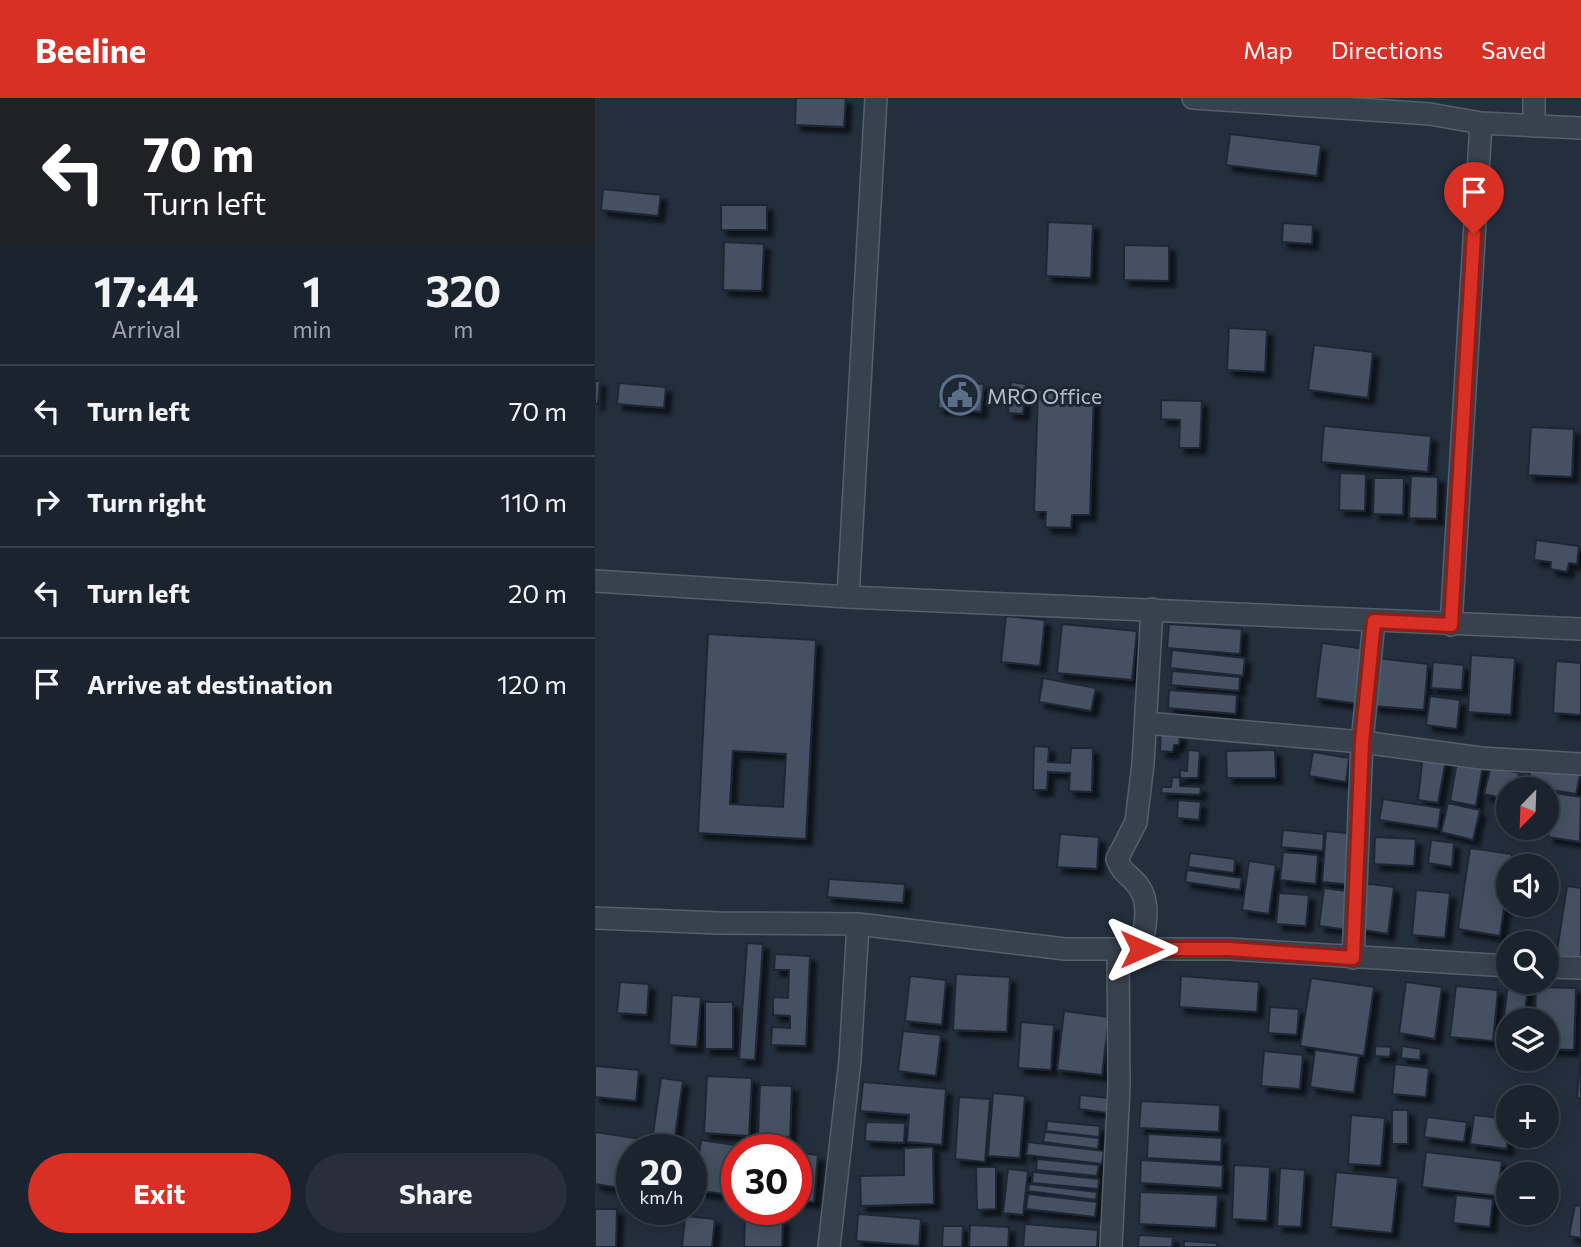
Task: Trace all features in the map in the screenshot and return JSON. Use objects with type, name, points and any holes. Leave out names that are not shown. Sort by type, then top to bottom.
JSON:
[{"type":"street","points":[[848,597],[876,98]]},
{"type":"street","points":[[1193,98],[1431,106],[1481,123],[1581,128]]},
{"type":"street","points":[[1534,98],[1534,126]]},
{"type":"street","points":[[1451,625],[1481,123]]},
{"type":"street","points":[[595,581],[848,597],[1151,609],[1183,614],[1581,629]]},
{"type":"street","points":[[1141,949],[1146,920],[1145,896],[1135,881],[1122,872],[1117,859],[1136,822],[1146,723],[1151,609]]},
{"type":"street","points":[[1353,958],[1362,742],[1374,621]]},
{"type":"street","points":[[1146,723],[1362,742],[1481,758],[1581,764]]},
{"type":"street","points":[[595,918],[719,923],[857,924],[1065,949],[1229,949],[1496,965]]},
{"type":"street","points":[[829,1247],[850,1060],[857,924]]},
{"type":"street","points":[[1111,1247],[1119,1087],[1118,949]]},
{"type":"street","points":[[1559,967],[1581,968]]},
{"type":"building","points":[[796,98],[846,98],[844,127],[795,125]]},
{"type":"building","points":[[1230,134],[1321,145],[1317,176],[1226,165]]},
{"type":"building","points":[[603,189],[661,195],[658,216],[601,210]]},
{"type":"building","points":[[721,205],[767,205],[767,230],[721,230]]},
{"type":"building","points":[[1048,222],[1093,224],[1091,278],[1046,276]]},
{"type":"building","points":[[1283,223],[1313,225],[1312,244],[1282,242]]},
{"type":"building","points":[[724,242],[764,244],[762,291],[723,290]]},
{"type":"building","points":[[1124,245],[1169,246],[1169,281],[1124,280]]},
{"type":"building","points":[[1229,328],[1267,330],[1265,372],[1227,370]]},
{"type":"building","points":[[1314,345],[1373,352],[1368,398],[1308,390]]},
{"type":"building","points":[[595,381],[600,381],[598,404],[595,404]]},
{"type":"building","points":[[941,381],[984,384],[981,412],[938,408]]},
{"type":"building","points":[[1011,382],[1026,384],[1023,414],[1008,413]]},
{"type":"building","points":[[619,383],[666,387],[664,408],[617,404]]},
{"type":"building","points":[[1038,390],[1094,392],[1090,515],[1072,515],[1071,528],[1045,527],[1046,512],[1034,512]]},
{"type":"building","points":[[1161,400],[1202,401],[1200,448],[1179,448],[1180,420],[1161,419]]},
{"type":"building","points":[[1324,426],[1431,436],[1428,472],[1321,462]]},
{"type":"building","points":[[1531,427],[1574,429],[1572,477],[1528,475]]},
{"type":"building","points":[[1340,473],[1366,474],[1365,511],[1339,510]]},
{"type":"building","points":[[1411,476],[1438,477],[1437,519],[1409,518]]},
{"type":"building","points":[[1374,478],[1404,478],[1403,515],[1373,514]]},
{"type":"building","points":[[1536,540],[1579,546],[1577,564],[1569,563],[1567,572],[1550,569],[1551,562],[1534,560]]},
{"type":"building","points":[[1006,616],[1045,620],[1040,666],[1001,662]]},
{"type":"building","points":[[1062,624],[1137,631],[1132,680],[1057,673]]},
{"type":"building","points":[[1169,624],[1242,629],[1240,654],[1167,648]]},
{"type":"building","points":[[708,634],[816,640],[806,839],[698,833]],"holes":[[[733,751],[786,754],[783,807],[730,804]]]},
{"type":"building","points":[[1322,643],[1365,649],[1359,704],[1315,698]]},
{"type":"building","points":[[1172,650],[1245,658],[1243,676],[1170,668]]},
{"type":"building","points":[[1471,655],[1515,658],[1511,715],[1468,712]]},
{"type":"building","points":[[1377,658],[1428,664],[1424,710],[1373,706]]},
{"type":"building","points":[[1556,661],[1581,663],[1581,715],[1553,713]]},
{"type":"building","points":[[1433,662],[1464,665],[1462,690],[1431,688]]},
{"type":"building","points":[[1172,671],[1240,677],[1239,691],[1171,685]]},
{"type":"building","points":[[1043,678],[1096,688],[1091,711],[1039,702]]},
{"type":"building","points":[[1169,690],[1237,695],[1236,714],[1168,708]]},
{"type":"building","points":[[1430,696],[1460,700],[1457,729],[1426,725]]},
{"type":"building","points":[[1161,732],[1180,734],[1179,745],[1174,745],[1173,752],[1160,751]]},
{"type":"building","points":[[1034,746],[1049,747],[1048,762],[1070,763],[1071,748],[1093,748],[1092,792],[1069,791],[1070,773],[1048,772],[1047,790],[1033,790]]},
{"type":"building","points":[[1188,750],[1200,751],[1198,778],[1180,778],[1180,770],[1187,771]]},
{"type":"building","points":[[1275,750],[1276,778],[1227,778],[1226,751]]},
{"type":"building","points":[[1313,752],[1349,758],[1346,782],[1309,776]]},
{"type":"building","points":[[1423,754],[1446,759],[1438,803],[1418,800]]},
{"type":"building","points":[[1457,762],[1483,766],[1476,806],[1450,801]]},
{"type":"building","points":[[1491,766],[1519,773],[1518,777],[1496,777],[1496,797],[1484,794]]},
{"type":"building","points":[[1532,766],[1581,771],[1576,794],[1559,791],[1559,777],[1529,777]]},
{"type":"building","points":[[1172,777],[1180,778],[1180,786],[1201,787],[1200,795],[1161,793],[1162,787],[1171,787]]},
{"type":"building","points":[[1559,794],[1581,797],[1580,842],[1559,839]]},
{"type":"building","points":[[1383,799],[1441,808],[1438,829],[1379,820]]},
{"type":"building","points":[[1178,800],[1201,802],[1199,820],[1177,818]]},
{"type":"building","points":[[1448,803],[1480,810],[1473,840],[1441,832]]},
{"type":"building","points":[[1283,830],[1324,834],[1323,851],[1281,847]]},
{"type":"building","points":[[1326,831],[1356,834],[1353,885],[1322,882]]},
{"type":"building","points":[[1060,834],[1099,837],[1097,869],[1057,867]]},
{"type":"building","points":[[1375,837],[1416,839],[1414,866],[1374,864]]},
{"type":"building","points":[[1431,840],[1454,843],[1452,867],[1428,863]]},
{"type":"building","points":[[1470,848],[1512,854],[1496,854],[1496,917],[1503,917],[1501,931],[1496,931],[1496,935],[1458,929]]},
{"type":"building","points":[[1283,852],[1318,855],[1316,884],[1280,880]]},
{"type":"building","points":[[1190,853],[1235,859],[1234,873],[1188,867]]},
{"type":"building","points":[[1249,861],[1276,865],[1269,914],[1242,910]]},
{"type":"building","points":[[1187,870],[1242,878],[1240,890],[1185,882]]},
{"type":"building","points":[[829,879],[905,884],[903,903],[827,897]]},
{"type":"building","points":[[1363,883],[1394,887],[1388,934],[1357,929]]},
{"type":"building","points":[[1567,886],[1581,888],[1581,961],[1559,957],[1559,938]]},
{"type":"building","points":[[1324,888],[1353,892],[1349,930],[1319,926]]},
{"type":"building","points":[[1416,890],[1450,893],[1445,938],[1412,935]]},
{"type":"building","points":[[1279,893],[1309,895],[1306,926],[1276,924]]},
{"type":"building","points":[[747,943],[763,944],[755,1060],[739,1059]]},
{"type":"building","points":[[775,954],[810,956],[806,1046],[771,1045],[772,1027],[790,1028],[790,1016],[773,1015],[773,997],[788,998],[789,970],[774,970]]},
{"type":"building","points":[[956,974],[1010,977],[1007,1032],[953,1030]]},
{"type":"building","points":[[910,976],[946,980],[942,1025],[905,1021]]},
{"type":"building","points":[[1181,976],[1259,982],[1257,1012],[1179,1007]]},
{"type":"building","points":[[1311,978],[1374,987],[1364,1056],[1300,1046]]},
{"type":"building","points":[[620,982],[649,984],[647,1015],[617,1013]]},
{"type":"building","points":[[1406,982],[1442,987],[1435,1039],[1399,1033]]},
{"type":"building","points":[[1456,986],[1496,990],[1493,1041],[1450,1037]]},
{"type":"building","points":[[1559,988],[1576,988],[1574,1050],[1559,1049],[1559,1008],[1535,1008],[1536,994],[1559,994]]},
{"type":"building","points":[[1507,994],[1527,994],[1525,1008],[1505,1008]]},
{"type":"building","points":[[672,995],[701,997],[697,1047],[669,1045]]},
{"type":"building","points":[[705,1002],[733,1002],[733,1049],[705,1049]]},
{"type":"building","points":[[1270,1007],[1299,1009],[1297,1035],[1268,1033]]},
{"type":"building","points":[[1064,1011],[1109,1017],[1102,1075],[1057,1070]]},
{"type":"building","points":[[1021,1022],[1054,1025],[1051,1070],[1018,1068]]},
{"type":"building","points":[[903,1031],[941,1035],[936,1076],[898,1071]]},
{"type":"building","points":[[1375,1046],[1391,1047],[1390,1057],[1375,1056]]},
{"type":"building","points":[[1402,1046],[1421,1049],[1420,1060],[1401,1058]]},
{"type":"building","points":[[1315,1050],[1359,1056],[1354,1093],[1310,1087]]},
{"type":"building","points":[[1264,1051],[1303,1055],[1300,1089],[1261,1086]]},
{"type":"building","points":[[1581,1051],[1581,1099],[1577,1098]]},
{"type":"building","points":[[1395,1064],[1429,1068],[1426,1097],[1392,1094]]},
{"type":"building","points":[[595,1066],[639,1070],[636,1101],[595,1097]]},
{"type":"building","points":[[707,1076],[752,1078],[749,1134],[704,1133]]},
{"type":"building","points":[[661,1078],[683,1081],[675,1134],[653,1134]]},
{"type":"building","points":[[863,1082],[946,1089],[942,1145],[907,1142],[909,1115],[860,1111]]},
{"type":"building","points":[[760,1085],[792,1086],[790,1134],[758,1134]]},
{"type":"building","points":[[993,1093],[1025,1096],[1020,1158],[988,1156]]},
{"type":"building","points":[[1080,1095],[1109,1098],[1108,1113],[1079,1109]]},
{"type":"building","points":[[959,1097],[990,1099],[985,1162],[955,1159]]},
{"type":"building","points":[[1141,1101],[1220,1105],[1219,1132],[1139,1128]]},
{"type":"building","points":[[1392,1110],[1408,1110],[1408,1144],[1392,1144]]},
{"type":"building","points":[[1351,1115],[1385,1118],[1381,1166],[1348,1164]]},
{"type":"building","points":[[1474,1115],[1496,1118],[1496,1148],[1470,1144]]},
{"type":"building","points":[[1427,1117],[1467,1122],[1464,1142],[1424,1137]]},
{"type":"building","points":[[1047,1121],[1100,1126],[1099,1137],[1046,1131]]},
{"type":"building","points":[[866,1122],[905,1123],[904,1143],[865,1141]]},
{"type":"building","points":[[595,1132],[616,1135],[616,1187],[595,1184]]},
{"type":"building","points":[[1045,1132],[1099,1138],[1098,1149],[1043,1142]]},
{"type":"building","points":[[1148,1134],[1222,1138],[1221,1162],[1147,1158]]},
{"type":"building","points":[[707,1141],[721,1143],[721,1194],[707,1192]]},
{"type":"building","points":[[1028,1142],[1104,1151],[1102,1164],[1026,1155]]},
{"type":"building","points":[[933,1147],[934,1204],[861,1206],[860,1176],[904,1175],[904,1148]]},
{"type":"building","points":[[1426,1152],[1502,1161],[1496,1162],[1496,1196],[1422,1187]]},
{"type":"building","points":[[812,1154],[818,1155],[812,1202]]},
{"type":"building","points":[[1037,1159],[1099,1165],[1097,1176],[1036,1170]]},
{"type":"building","points":[[1141,1160],[1223,1165],[1222,1188],[1140,1183]]},
{"type":"building","points":[[1234,1165],[1270,1167],[1267,1221],[1232,1219]]},
{"type":"building","points":[[976,1167],[996,1167],[996,1209],[977,1210]]},
{"type":"building","points":[[1280,1168],[1305,1170],[1301,1227],[1277,1226]]},
{"type":"building","points":[[1008,1169],[1028,1171],[1023,1215],[1003,1213]]},
{"type":"building","points":[[1033,1172],[1099,1179],[1098,1189],[1032,1183]]},
{"type":"building","points":[[1336,1172],[1398,1178],[1392,1233],[1331,1227]]},
{"type":"building","points":[[1029,1184],[1097,1192],[1096,1200],[1028,1191]]},
{"type":"building","points":[[1140,1192],[1218,1195],[1216,1228],[1139,1224]]},
{"type":"building","points":[[1028,1194],[1097,1202],[1095,1217],[1026,1209]]},
{"type":"building","points":[[1456,1195],[1493,1199],[1490,1227],[1453,1223]]},
{"type":"building","points":[[1575,1205],[1581,1206],[1581,1238],[1569,1236]]},
{"type":"building","points":[[595,1209],[616,1209],[616,1247],[595,1247]]},
{"type":"building","points":[[858,1214],[921,1219],[919,1246],[856,1241]]},
{"type":"building","points":[[707,1218],[715,1219],[712,1247],[682,1247],[684,1225],[707,1225]]},
{"type":"building","points":[[1025,1224],[1098,1230],[1097,1247],[1023,1247]]},
{"type":"building","points":[[745,1225],[783,1225],[782,1247],[744,1247]]},
{"type":"building","points":[[970,1225],[1009,1227],[1008,1247],[969,1247]]},
{"type":"building","points":[[943,1226],[963,1226],[962,1247],[942,1247]]},
{"type":"building","points":[[1139,1235],[1173,1237],[1172,1247],[1138,1247]]},
{"type":"building","points":[[1184,1241],[1217,1243],[1217,1247],[1184,1247]]},
{"type":"place","name":"MRO Office","points":[[960,395]]},
{"type":"route","points":[[1141,949],[1229,949],[1353,958],[1362,742],[1374,621],[1451,625],[1474,234]]}]
